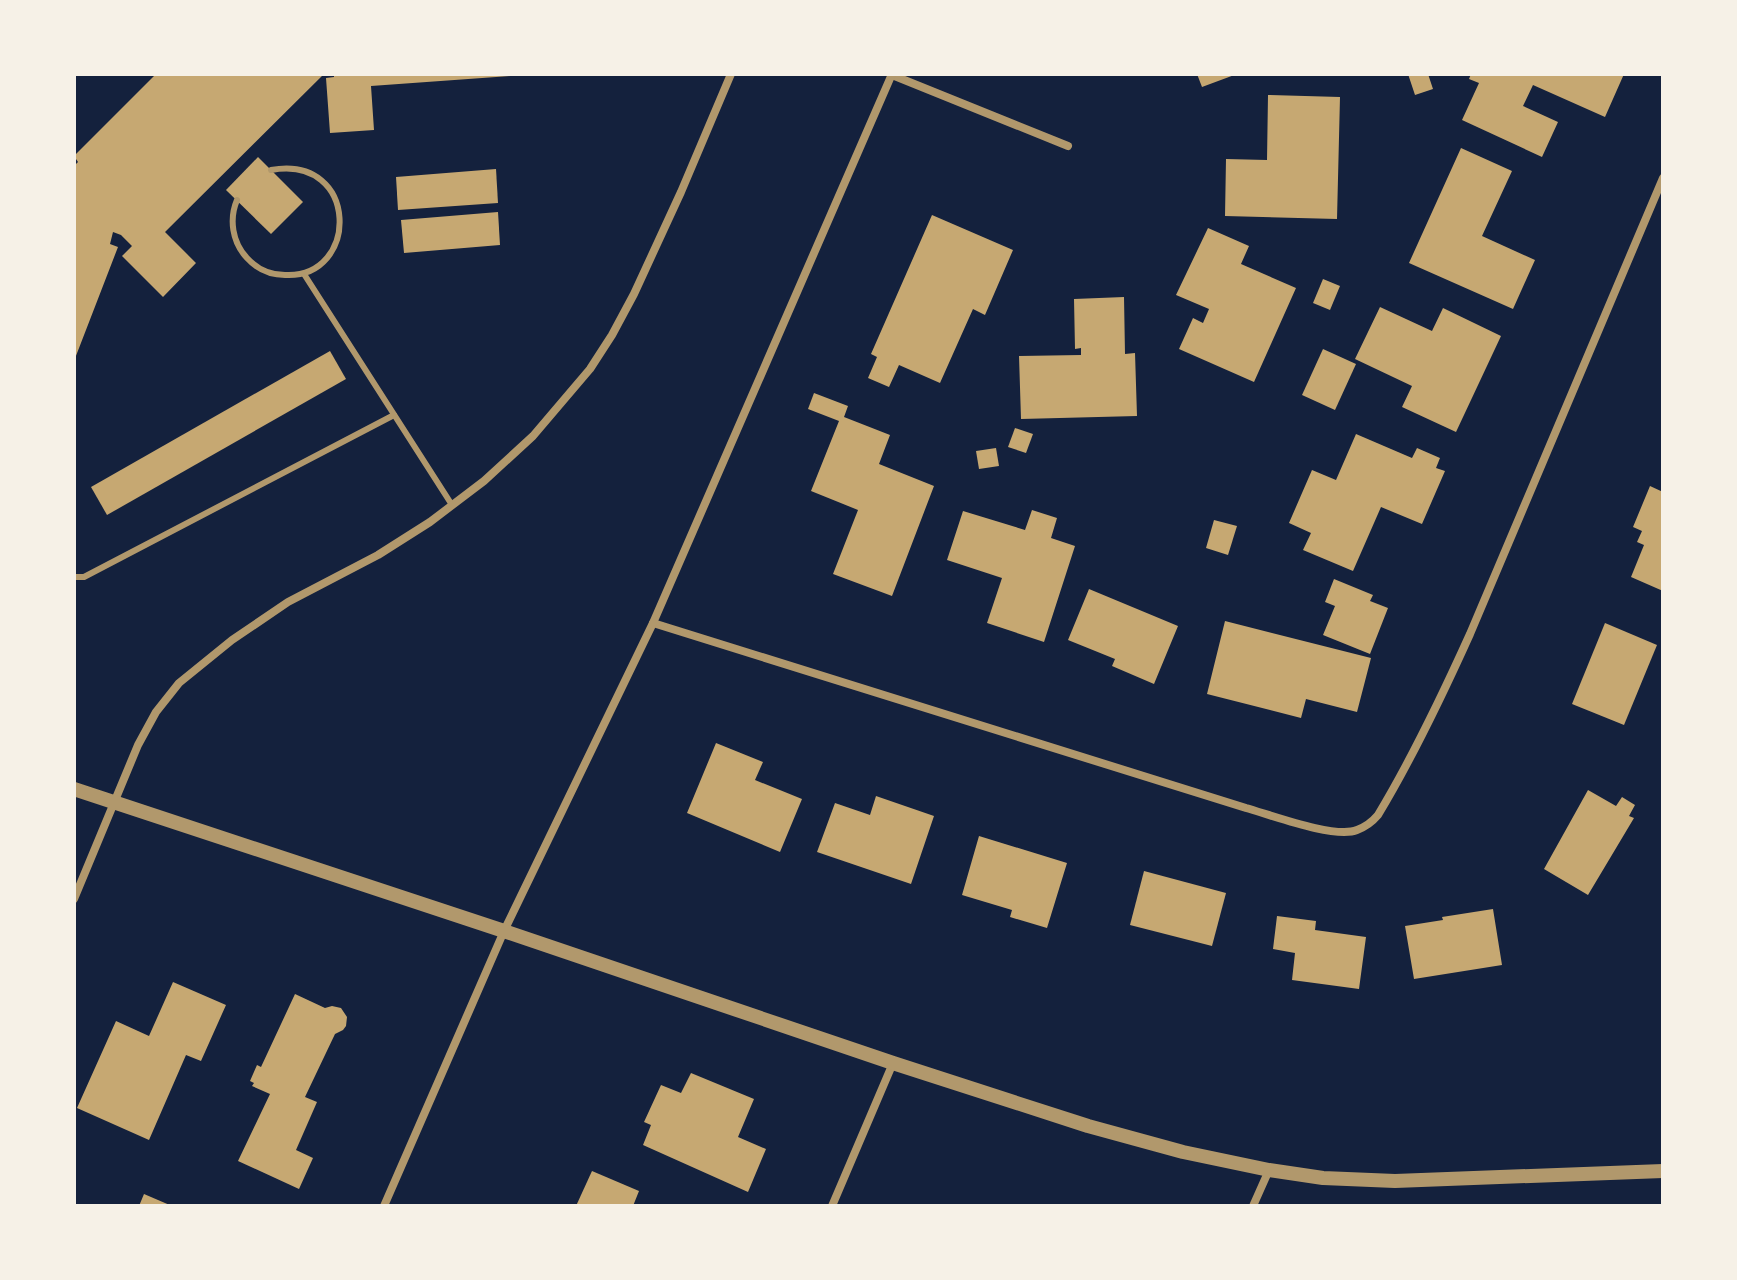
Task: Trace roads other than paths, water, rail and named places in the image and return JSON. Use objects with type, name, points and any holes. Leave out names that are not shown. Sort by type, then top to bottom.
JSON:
[{"type":"street","points":[[74,899],[138,745],[156,712],[179,683],[232,640],[288,602],[378,555],[430,522],[484,481],[533,436],[590,369],[634,294],[731,74]]},
{"type":"street","points":[[384,1206],[504,931],[653,623],[892,74],[1068,146]]},
{"type":"street","points":[[653,623],[1246,808],[1332,832],[1356,831],[1378,815],[1408,763],[1470,634],[1663,178]]},
{"type":"street","points":[[74,789],[893,1063],[1088,1126],[1183,1152],[1323,1178],[1395,1181],[1663,1171]]},
{"type":"street","points":[[832,1206],[893,1063]]},
{"type":"street","points":[[1253,1206],[1269,1170]]},
{"type":"lane","points":[[237,200],[232,224],[235,240],[256,267],[272,274],[289,276],[304,274],[320,264],[332,251],[339,236],[341,219],[338,203],[329,188],[316,176],[301,169],[284,167],[271,170]]},
{"type":"lane","points":[[304,274],[452,505]]},
{"type":"lane","points":[[74,577],[84,577],[394,415]]}]
